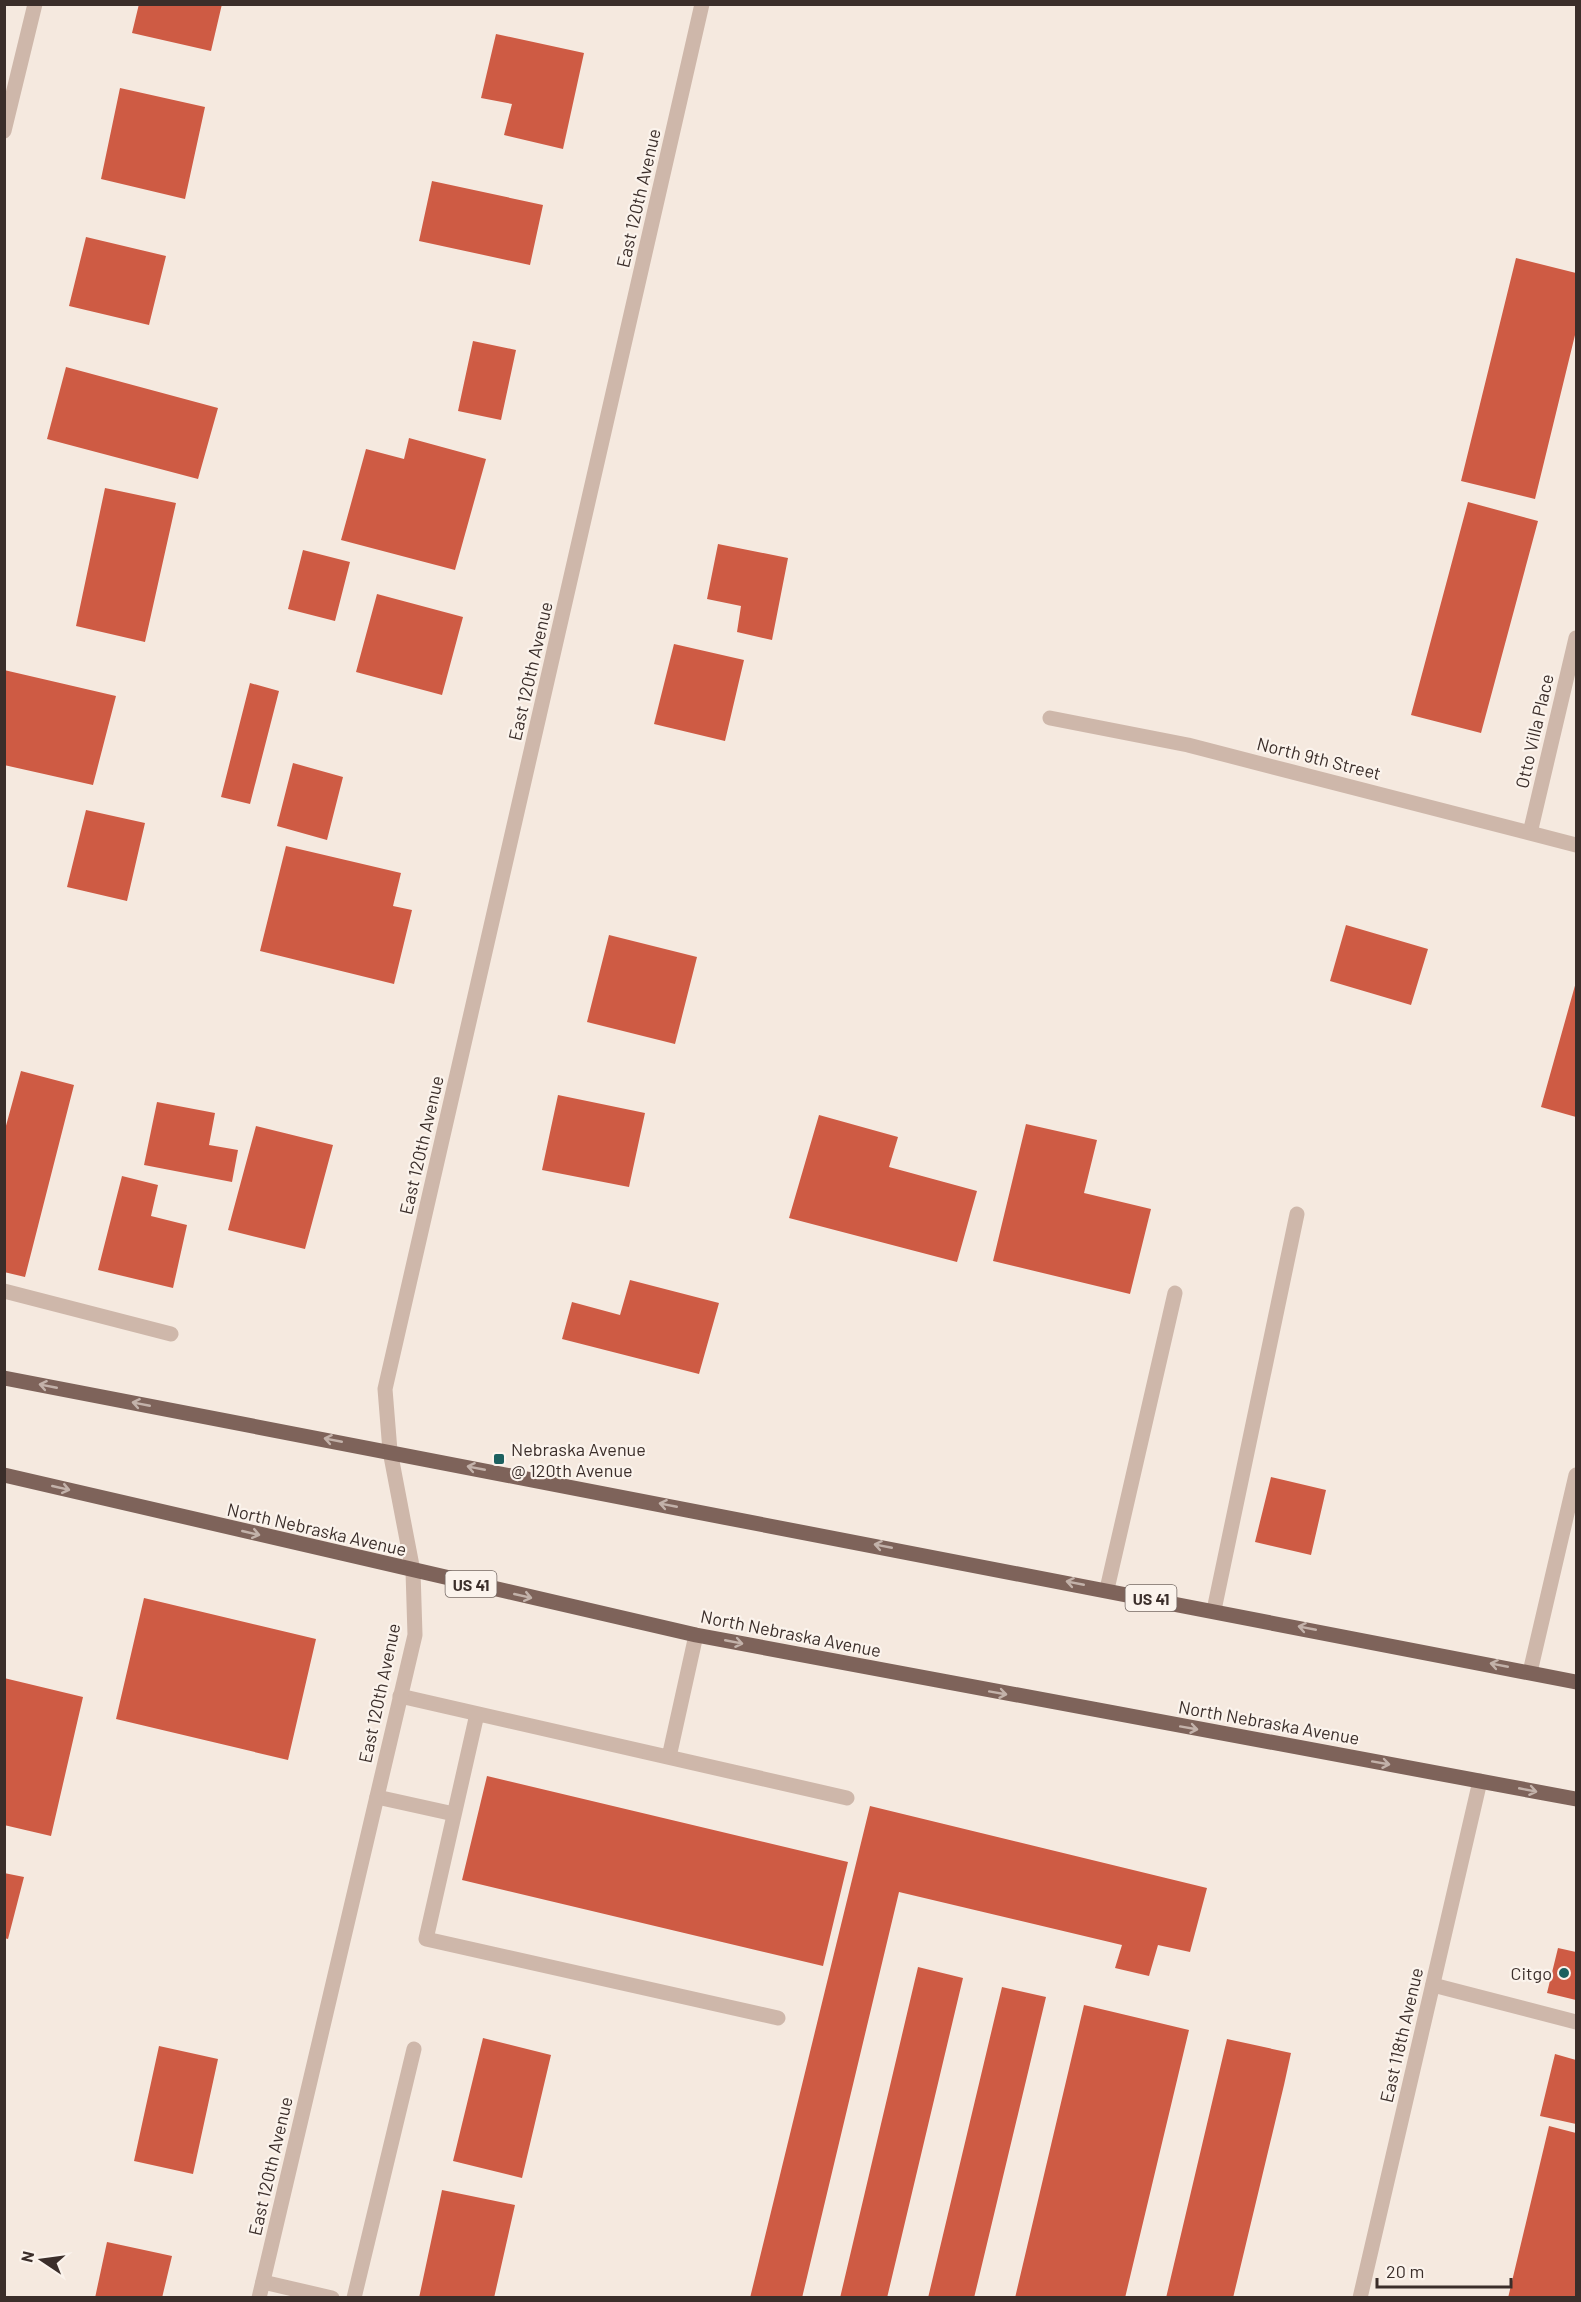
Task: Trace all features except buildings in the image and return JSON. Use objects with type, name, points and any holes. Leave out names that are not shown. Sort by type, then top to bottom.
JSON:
[{"type":"main road","name":"US 41","points":[[4,1378],[1107,1589],[1576,1682]]},
{"type":"main road","name":"North Nebraska Avenue","points":[[4,1475],[696,1635],[1576,1799]]},
{"type":"street","points":[[4,131],[35,4]]},
{"type":"street","name":"East 120th Avenue","points":[[259,2298],[415,1635],[413,1571],[390,1451],[385,1389],[702,4]]},
{"type":"street","name":"Otto Villa Place","points":[[1530,833],[1576,638]]},
{"type":"street","name":"North 9th Street","points":[[1050,718],[1188,745],[1576,845]]},
{"type":"street","points":[[1214,1610],[1297,1214]]},
{"type":"street","points":[[4,1291],[171,1334]]},
{"type":"street","points":[[1107,1589],[1175,1293]]},
{"type":"street","points":[[1530,1672],[1576,1475]]},
{"type":"street","points":[[669,1757],[696,1635]]},
{"type":"street","points":[[400,1696],[847,1798]]},
{"type":"street","points":[[477,1714],[426,1938],[778,2018]]},
{"type":"street","name":"East 118th Avenue","points":[[1360,2298],[1480,1781]]},
{"type":"street","points":[[377,1797],[454,1815]]},
{"type":"street","points":[[1433,1985],[1576,2022]]},
{"type":"street","points":[[354,2298],[414,2049]]},
{"type":"street","points":[[263,2282],[332,2298]]},
{"type":"place","name":"Nebraska Avenue @ 120th Avenue","points":[[499,1459]]},
{"type":"place","name":"Citgo","points":[[1564,1973]]}]
